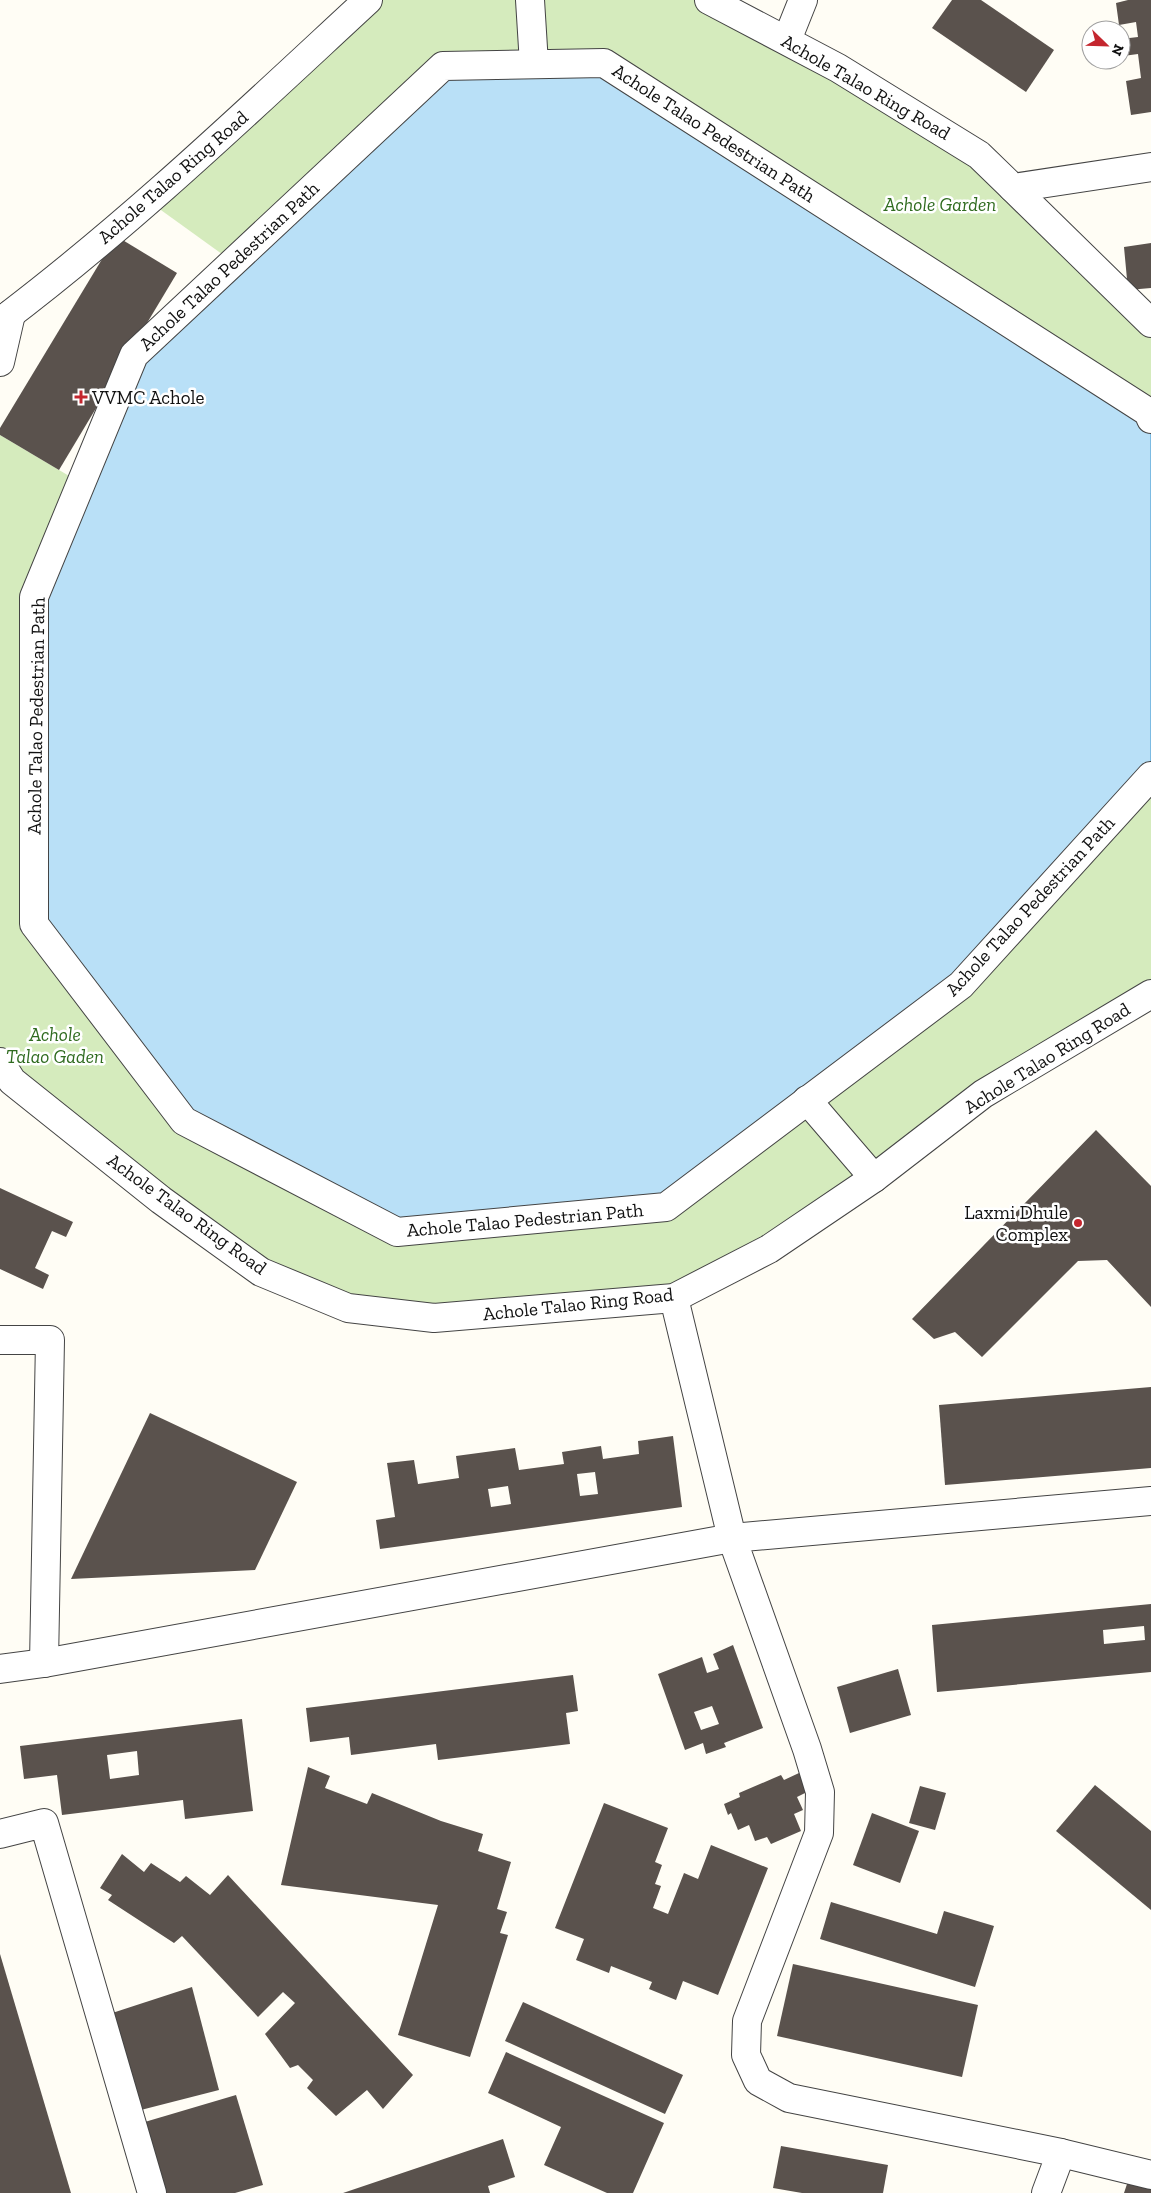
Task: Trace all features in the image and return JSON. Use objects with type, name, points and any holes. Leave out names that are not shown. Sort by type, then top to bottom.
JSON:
[{"type":"street","name":"Achole Talao Ring Road","points":[[0,362],[5,318],[61,276],[218,139],[368,0]]},
{"type":"street","points":[[530,0],[534,64]]},
{"type":"street","name":"Achole Talao Ring Road","points":[[709,0],[838,68],[979,155],[1151,323]]},
{"type":"street","points":[[787,40],[803,0]]},
{"type":"street","name":"Achole Talao Pedestrian Path","points":[[1151,419],[1148,412],[604,63],[443,66],[134,355],[34,597],[34,924],[184,1121],[397,1232],[666,1207],[961,985],[1151,776]]},
{"type":"street","points":[[1013,188],[1151,167]]},
{"type":"street","name":"Achole Talao Ring Road","points":[[0,1062],[12,1081],[161,1200],[261,1272],[348,1308],[434,1318],[674,1298],[769,1249],[874,1178],[982,1094],[1151,994]]},
{"type":"street","points":[[807,1100],[874,1178]]},
{"type":"street","points":[[674,1298],[732,1538],[807,1749],[820,1792],[819,1833],[747,2021],[746,2055],[758,2081],[789,2098],[1061,2153],[1151,2175]]},
{"type":"street","points":[[0,1340],[50,1340],[44,1663]]},
{"type":"street","points":[[0,1669],[44,1663],[732,1538],[1151,1501]]},
{"type":"street","points":[[0,1834],[44,1823],[152,2193]]},
{"type":"street","points":[[1046,2193],[1061,2153]]},
{"type":"green space","name":"Achole Garden","points":[[367,0],[709,0],[979,155],[1151,323],[1151,419],[233,262],[147,200]]},
{"type":"green space","name":"Achole Talao Gaden","points":[[0,435],[81,483],[1151,776],[1151,994],[674,1298],[434,1318],[261,1272],[0,1062]]},
{"type":"water","points":[[604,63],[1151,419],[1151,776],[961,985],[666,1207],[397,1232],[184,1121],[34,924],[34,597],[134,355],[443,66]]},
{"type":"building","points":[[952,0],[981,0],[1054,50],[1026,92],[932,28]]},
{"type":"building","points":[[1128,0],[1151,0],[1151,112],[1131,115],[1126,81],[1141,78],[1138,54],[1131,55],[1131,38],[1138,37],[1136,22],[1118,20],[1116,3]]},
{"type":"building","points":[[116,236],[177,273],[59,470],[0,435],[0,428]]},
{"type":"building","points":[[1151,243],[1151,288],[1128,290],[1124,247]]},
{"type":"building","name":"Laxmi Dhule Complex","points":[[1096,1130],[1151,1186],[1151,1307],[1107,1260],[1078,1261],[982,1357],[955,1332],[934,1339],[912,1319]]},
{"type":"building","points":[[0,1188],[73,1222],[66,1237],[52,1231],[35,1268],[49,1275],[43,1289],[0,1269]]},
{"type":"building","points":[[1151,1387],[1151,1468],[945,1485],[939,1405]]},
{"type":"building","points":[[150,1413],[297,1482],[255,1570],[71,1579]]},
{"type":"building","points":[[673,1436],[682,1507],[380,1549],[376,1520],[395,1517],[387,1463],[414,1460],[418,1484],[459,1478],[456,1456],[515,1448],[519,1470],[564,1464],[562,1452],[601,1446],[603,1459],[639,1454],[638,1441]],"holes":[[[595,1472],[598,1494],[580,1496],[577,1474]],[[508,1486],[511,1504],[491,1507],[488,1489]]]},
{"type":"building","points":[[1151,1604],[1151,1672],[937,1692],[932,1625]],"holes":[[[1144,1626],[1145,1640],[1104,1644],[1103,1630]]]},
{"type":"building","points":[[733,1645],[763,1728],[724,1743],[726,1747],[706,1754],[703,1743],[685,1750],[658,1674],[702,1657],[707,1673],[719,1669],[713,1654]],"holes":[[[712,1706],[719,1724],[701,1730],[694,1712]]]},
{"type":"building","points":[[898,1669],[911,1715],[850,1733],[837,1687]]},
{"type":"building","points":[[573,1675],[578,1711],[566,1713],[570,1744],[438,1760],[436,1744],[351,1755],[349,1737],[310,1742],[306,1708]]},
{"type":"building","points":[[242,1719],[253,1811],[185,1819],[183,1800],[62,1815],[57,1775],[24,1779],[20,1746]],"holes":[[[137,1751],[139,1775],[110,1779],[107,1755]]]},
{"type":"building","points":[[308,1767],[330,1776],[325,1788],[367,1804],[372,1793],[441,1821],[483,1834],[478,1851],[511,1862],[497,1909],[507,1912],[500,1933],[508,1935],[470,2057],[398,2035],[438,1905],[281,1885]]},
{"type":"building","points":[[799,1773],[807,1792],[797,1797],[803,1810],[794,1814],[801,1831],[771,1844],[767,1837],[755,1841],[749,1825],[738,1830],[731,1813],[728,1815],[724,1804],[740,1797],[739,1793],[781,1775],[784,1780]]},
{"type":"building","points":[[1095,1785],[1151,1831],[1151,1910],[1056,1831]]},
{"type":"building","points":[[920,1786],[946,1793],[935,1830],[909,1823]]},
{"type":"building","points":[[604,1803],[668,1828],[655,1862],[662,1865],[655,1884],[661,1886],[653,1908],[668,1914],[684,1873],[698,1879],[711,1845],[768,1868],[718,1995],[683,1981],[676,2000],[649,1989],[652,1982],[611,1966],[609,1973],[576,1960],[584,1939],[555,1928]]},
{"type":"building","points":[[872,1813],[919,1831],[900,1883],[853,1865]]},
{"type":"building","points":[[122,1854],[144,1872],[151,1863],[180,1882],[186,1876],[210,1895],[228,1875],[413,2075],[383,2109],[367,2090],[336,2116],[307,2088],[313,2080],[298,2065],[290,2068],[265,2034],[295,2003],[283,1992],[258,2017],[182,1936],[174,1943],[108,1900],[112,1895],[100,1888]]},
{"type":"building","points":[[831,1902],[937,1934],[944,1911],[994,1926],[975,1987],[820,1939]]},
{"type":"building","points":[[0,1954],[71,2193],[0,2193]]},
{"type":"building","points":[[793,1964],[978,2005],[962,2077],[777,2036]]},
{"type":"building","points":[[192,1987],[219,2090],[133,2112],[103,2016]]},
{"type":"building","points":[[523,2002],[683,2075],[665,2114],[505,2041]]},
{"type":"building","points":[[506,2052],[664,2123],[633,2193],[607,2193],[544,2165],[561,2127],[488,2093]]},
{"type":"building","points":[[236,2095],[263,2185],[235,2193],[158,2193],[138,2124]]},
{"type":"building","points":[[503,2139],[515,2177],[488,2186],[490,2193],[343,2193]]},
{"type":"building","points":[[781,2146],[888,2165],[883,2193],[802,2193],[773,2188]]},
{"type":"building","points":[[1128,2181],[1151,2187],[1151,2193],[1124,2193]]},
{"type":"place","name":"VVMC Achole","points":[[81,397]]},
{"type":"place","name":"Laxmi Dhule Complex","points":[[1078,1223]]}]
